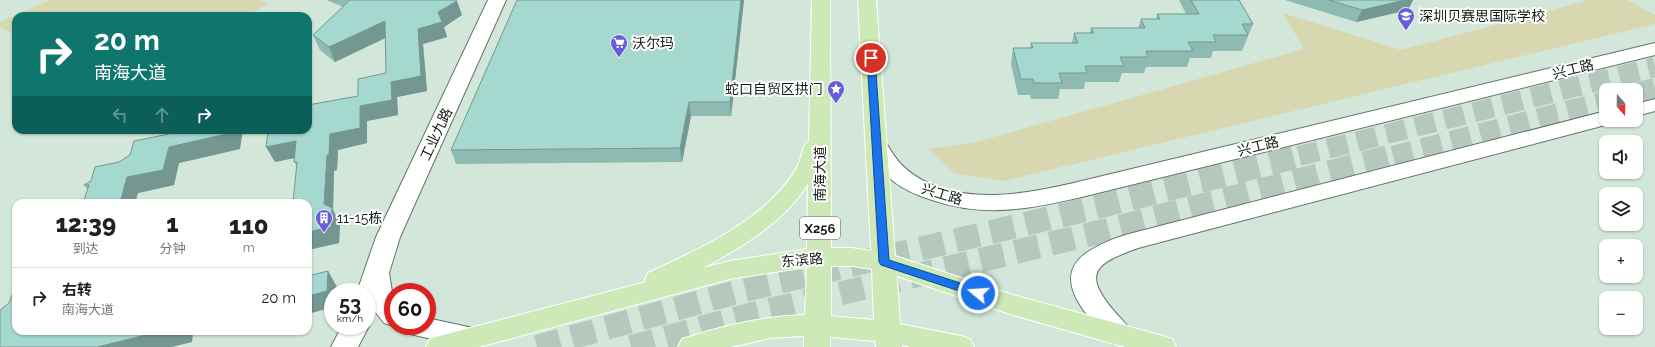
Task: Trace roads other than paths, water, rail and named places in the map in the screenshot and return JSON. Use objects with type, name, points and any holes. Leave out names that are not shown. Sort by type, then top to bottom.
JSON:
[{"type":"main road","name":"南海大道","points":[[818,336],[820,257],[821,0]]},
{"type":"main road","points":[[866,0],[889,339]]},
{"type":"main road","points":[[619,298],[690,264],[738,236],[770,213],[793,190],[808,168],[820,130]]},
{"type":"main road","name":"东滨路","points":[[438,347],[619,298],[730,270],[760,264],[820,257],[852,257],[884,262],[1013,305],[1163,347]]},
{"type":"main road","points":[[691,347],[747,332],[771,328],[818,336],[852,327],[889,339],[961,347]]},
{"type":"street","name":"工业九路","points":[[372,283],[388,237],[497,0]]},
{"type":"street","name":"兴工路","points":[[877,146],[882,159],[892,170],[914,185],[936,194],[961,201],[991,204],[1020,202],[1655,49]]},
{"type":"street","points":[[1643,108],[1655,105]]},
{"type":"street","points":[[1120,335],[1091,302],[1083,285],[1082,277],[1088,263],[1096,255],[1106,250],[1132,241],[1599,120]]},
{"type":"street","name":"工业九路","points":[[377,269],[378,294],[384,306]]},
{"type":"street","points":[[436,330],[472,338]]},
{"type":"street","points":[[344,347],[351,335]]},
{"type":"tunnel","points":[[1303,155],[1655,67]]},
{"type":"tunnel","points":[[1643,91],[1655,88]]},
{"type":"tunnel","points":[[1393,156],[1599,103]]},
{"type":"tunnel","points":[[537,347],[744,290],[1089,209],[1303,155]]},
{"type":"tunnel","points":[[1299,156],[1303,155]]},
{"type":"tunnel","points":[[631,347],[753,314],[1104,231],[1397,155]]},
{"type":"place","name":"深圳贝赛思国际学校","points":[[1406,31]]},
{"type":"place","name":"沃尔玛","points":[[619,58]]},
{"type":"place","name":"蛇口自贸区拱门","points":[[836,104]]},
{"type":"place","name":"11-15栋","points":[[324,233]]}]
